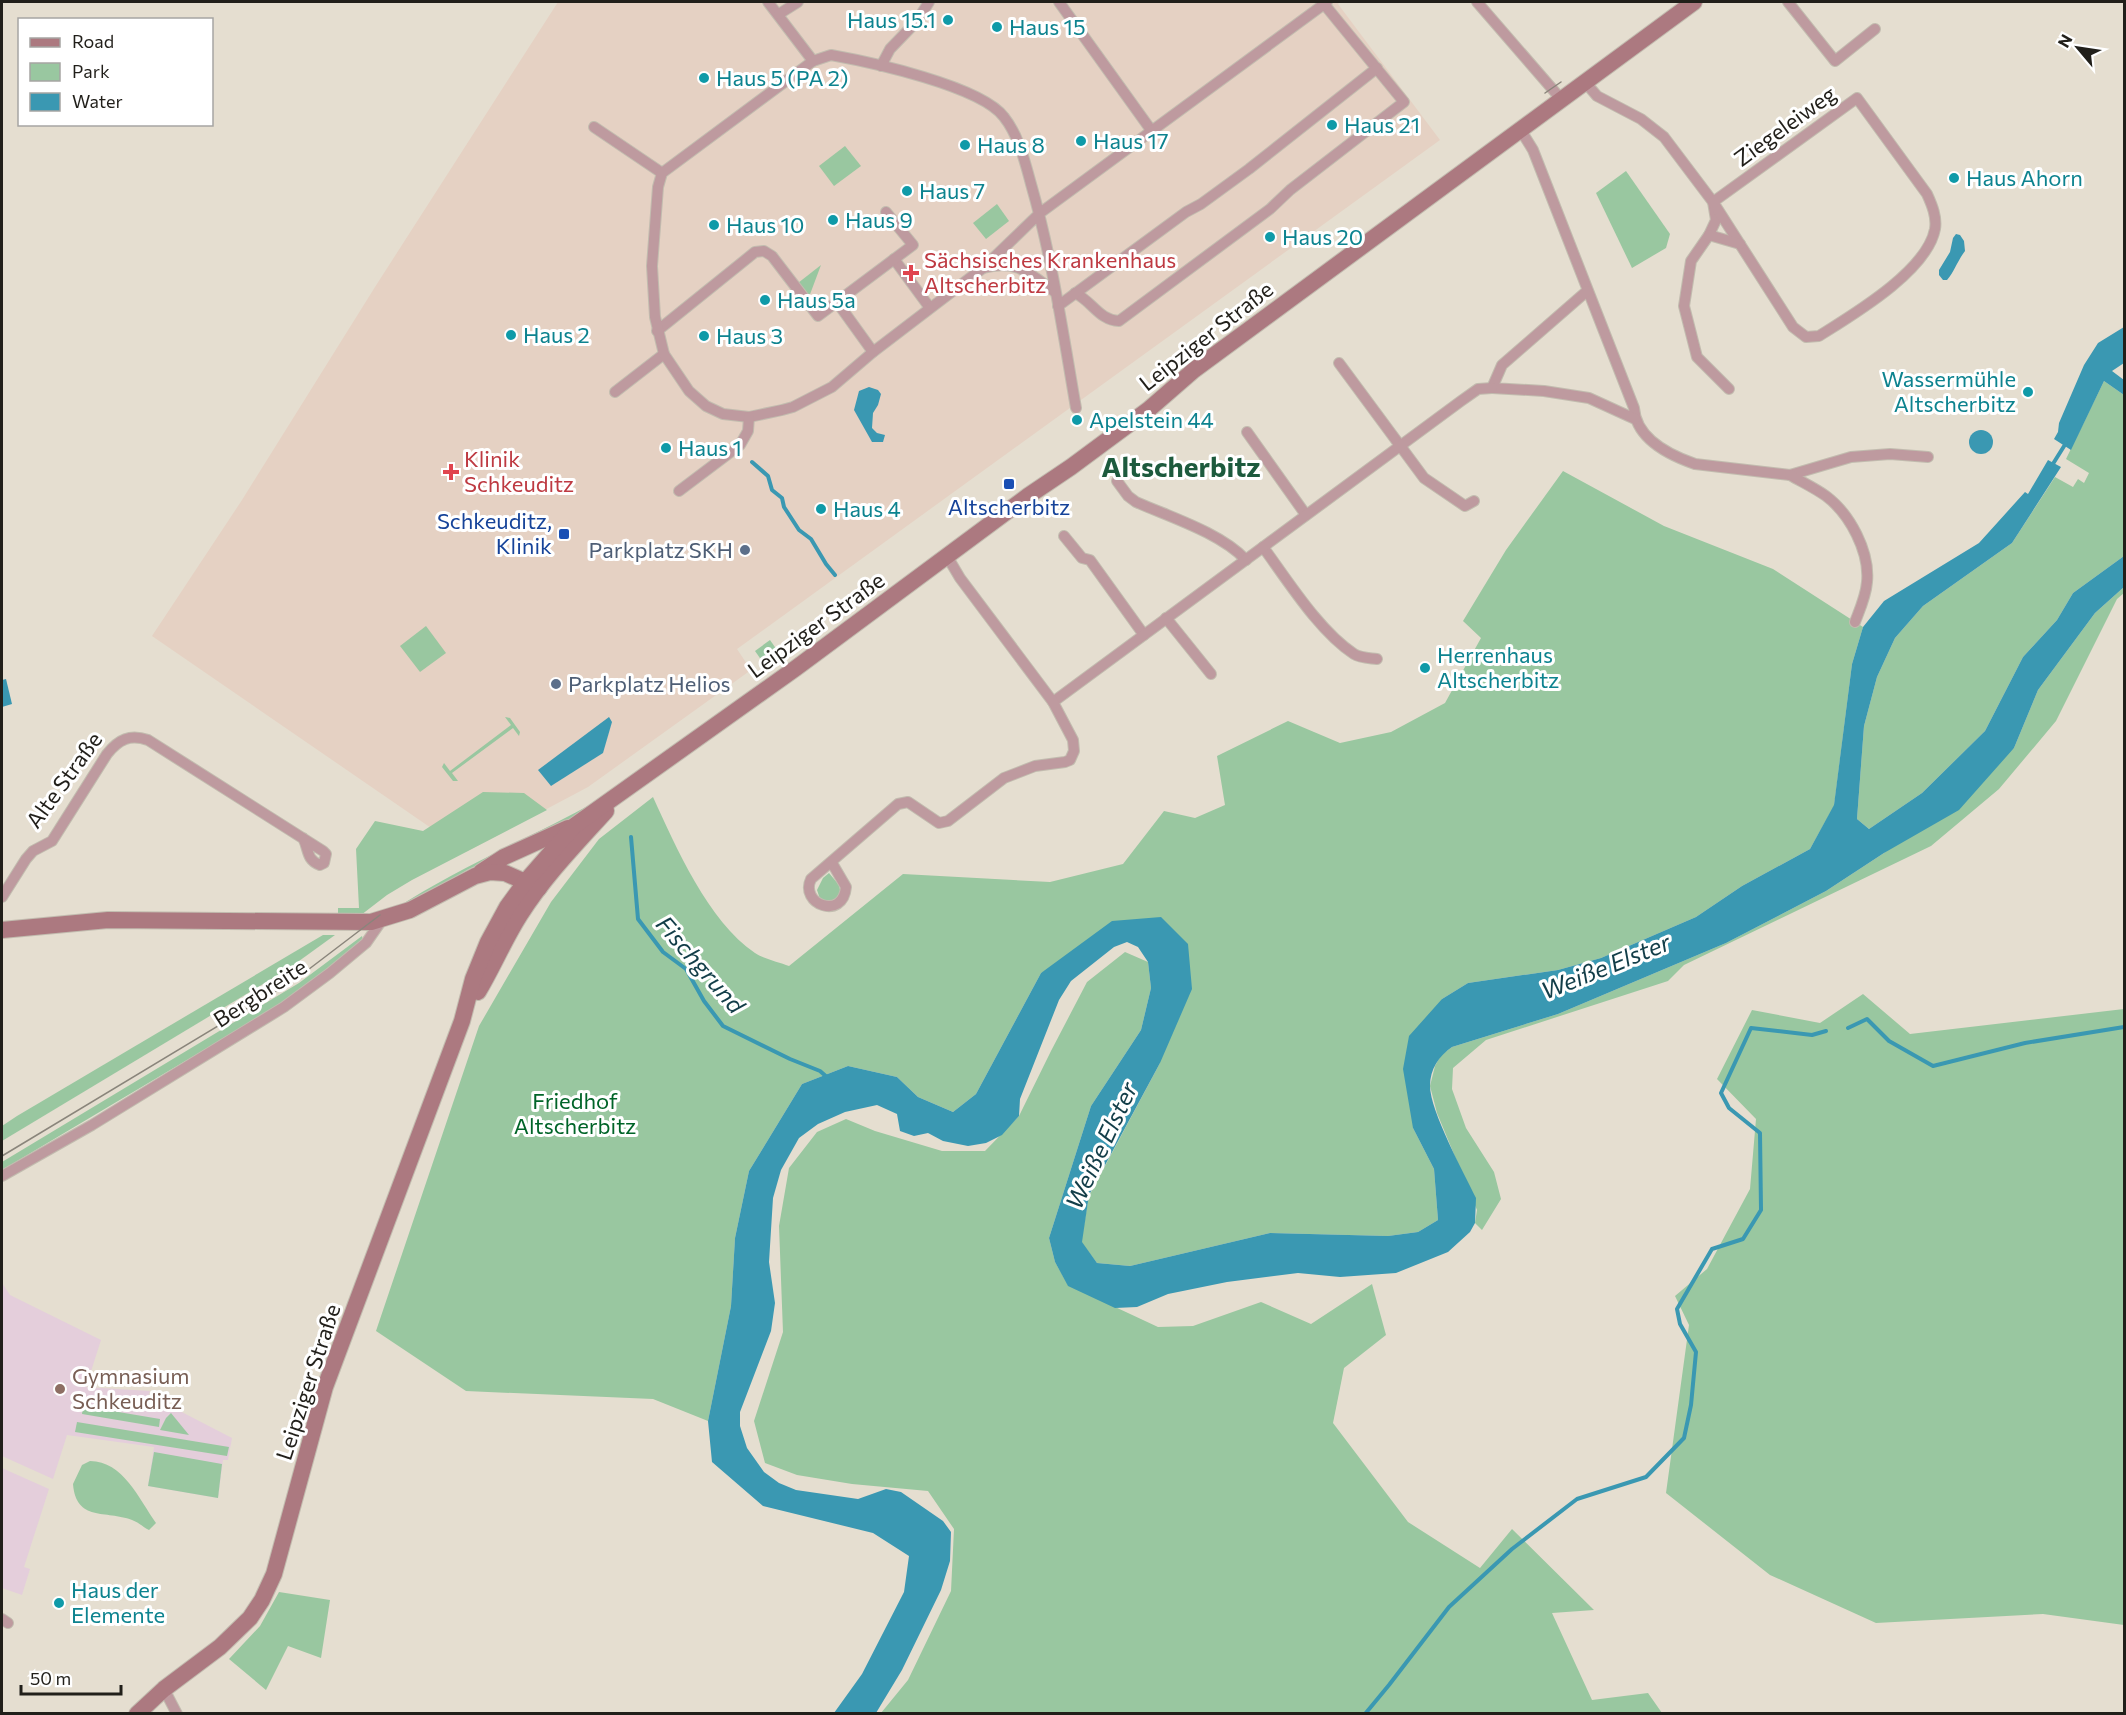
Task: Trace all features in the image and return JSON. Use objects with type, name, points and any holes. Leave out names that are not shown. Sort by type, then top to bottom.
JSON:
[{"type":"street","points":[[768,2],[813,61]]},
{"type":"street","points":[[779,15],[798,2]]},
{"type":"street","points":[[881,66],[890,49],[916,21],[929,2]]},
{"type":"street","points":[[1059,2],[1151,130]]},
{"type":"street","points":[[1477,2],[1561,99]]},
{"type":"street","name":"Leipziger Straße","points":[[475,876],[504,857],[574,825],[627,789],[1071,467],[1148,410],[1194,370],[1694,2]]},
{"type":"street","name":"Ziegeleiweg","points":[[1788,2],[1835,61],[1875,29]]},
{"type":"street","points":[[1076,293],[1088,299],[1099,313],[1109,320],[1119,321],[1260,216],[1404,102],[1325,3],[1040,213],[983,268],[873,352],[832,387],[793,407],[749,417],[723,414],[706,406],[689,391],[664,354],[657,331],[652,266],[658,187],[662,173],[813,61],[831,55],[881,66],[967,92],[1004,116],[1020,147],[1040,213],[1059,306],[1076,408]]},
{"type":"street","points":[[1059,306],[1239,176],[1377,68]]},
{"type":"street","name":"Ziegeleiweg","points":[[1585,82],[1598,96],[1641,119],[1664,137],[1713,202],[1793,327],[1806,337],[1819,336],[1905,276],[1930,244],[1935,227],[1934,209],[1927,194],[1857,98],[1713,202]]},
{"type":"street","points":[[594,127],[662,173]]},
{"type":"street","points":[[1520,129],[1533,150],[1634,408],[1635,419]]},
{"type":"street","points":[[1713,202],[1716,220],[1709,235],[1691,261],[1684,306],[1697,357],[1729,389]]},
{"type":"street","points":[[657,331],[755,252],[764,251],[772,256],[818,316],[914,245],[886,212]]},
{"type":"street","points":[[1709,235],[1740,244]]},
{"type":"street","points":[[894,259],[930,308]]},
{"type":"street","points":[[983,268],[1000,264],[1015,266],[1031,274],[1055,292]]},
{"type":"street","points":[[1492,387],[1502,365],[1587,291]]},
{"type":"street","points":[[837,302],[873,352]]},
{"type":"street","points":[[615,392],[664,354]]},
{"type":"street","points":[[1339,363],[1424,478],[1465,506],[1474,501]]},
{"type":"street","points":[[1053,702],[1478,389],[1492,387],[1544,391],[1589,398],[1635,419],[1652,441],[1695,464],[1790,475],[1851,457],[1890,454],[1928,457]]},
{"type":"street","points":[[679,491],[740,445],[748,431],[749,417]]},
{"type":"street","points":[[1247,432],[1306,515]]},
{"type":"street","points":[[1790,475],[1827,497],[1843,513],[1856,534],[1866,562],[1867,579],[1865,595],[1856,622]]},
{"type":"street","points":[[1117,481],[1128,496],[1136,502],[1220,539],[1235,548],[1246,560]]},
{"type":"street","points":[[1064,536],[1082,558],[1090,560],[1144,635]]},
{"type":"street","points":[[1263,547],[1304,603],[1334,636],[1356,656],[1377,659]]},
{"type":"street","points":[[832,863],[875,822],[898,804],[908,802],[939,823],[948,821],[1004,778],[1035,766],[1065,762],[1073,755],[1073,740],[1053,702],[960,578],[947,556]]},
{"type":"street","points":[[1166,618],[1210,674]]},
{"type":"street","name":"Alte Straße","points":[[2,897],[33,852],[52,841],[107,754],[115,744],[125,738],[137,737],[148,740],[303,838]]},
{"type":"street","name":"Leipziger Straße","points":[[547,866],[627,789]]},
{"type":"street","name":"Leipziger Straße","points":[[137,1713],[164,1689],[220,1647],[250,1618],[262,1600],[274,1574],[325,1387],[462,1021],[473,979],[507,907],[532,885],[574,825]]},
{"type":"street","points":[[518,852],[534,856],[547,866]]},
{"type":"street","points":[[2,930],[108,920],[360,923],[382,920],[410,910],[475,876],[498,872],[532,885]]},
{"type":"street","name":"Leipziger Straße","points":[[462,1021],[532,885]]},
{"type":"street","name":"Bergbreite","points":[[2,1176],[92,1125],[285,1007],[330,974],[366,943],[382,920]]},
{"type":"street","points":[[164,1689],[177,1713]]},
{"type":"shaded area","points":[[558,2],[1340,2],[1338,4],[1440,140],[737,649],[751,670],[588,787],[466,852],[152,636],[242,500],[375,287]]},
{"type":"shaded area","name":"Gymnasium Schkeuditz","points":[[2,1283],[10,1295],[101,1340],[86,1387],[150,1391],[144,1407],[174,1408],[232,1438],[228,1460],[223,1460],[218,1498],[148,1486],[154,1447],[67,1435],[53,1479],[2,1456]]},
{"type":"shaded area","points":[[2,1468],[49,1489],[24,1567],[30,1569],[22,1595],[2,1588]]},
{"type":"green space","points":[[845,146],[861,166],[834,186],[819,166]]},
{"type":"green space","points":[[1626,171],[1670,234],[1666,248],[1632,268],[1596,193]]},
{"type":"green space","points":[[997,204],[1009,221],[986,239],[973,223]]},
{"type":"green space","points":[[821,265],[809,297],[798,283]]},
{"type":"green space","points":[[2104,381],[2124,395],[2124,556],[2073,593],[2057,620],[2023,657],[1985,731],[1922,793],[1869,829],[1857,819],[1864,726],[1877,677],[1895,638],[1923,606],[2012,543],[2055,477],[2073,487],[2078,479],[2084,483],[2089,473],[2066,459]]},
{"type":"green space","name":"Friedhof Altscherbitz","points":[[1563,471],[1664,526],[1773,569],[1863,627],[1852,664],[1834,806],[1810,849],[1742,886],[1696,917],[1601,958],[1558,970],[1468,983],[1442,999],[1413,1128],[1434,1169],[1438,1220],[1418,1232],[1388,1236],[1270,1233],[1130,1266],[1097,1263],[1081,1242],[1089,1196],[1160,1063],[1161,917],[1041,973],[976,1094],[953,1112],[918,1097],[897,1077],[848,1066],[802,1084],[749,1171],[735,1238],[731,1306],[708,1421],[653,1399],[466,1391],[376,1331],[479,1026],[551,902],[599,839],[653,797],[695,882],[722,922],[755,953],[789,966],[903,874],[1050,882],[1123,864],[1164,811],[1195,818],[1225,805],[1217,756],[1288,721],[1340,743],[1391,732],[1445,703],[1481,638],[1463,621],[1506,550]]},
{"type":"green space","points":[[2124,587],[2124,593],[2117,599],[2056,721],[1999,789],[1931,846],[1684,965],[1668,981],[1486,1040],[1453,1068],[1452,1089],[1466,1128],[1494,1172],[1501,1199],[1482,1230],[1475,1223],[1477,1210],[1437,1113],[1430,1086],[1435,1066],[1441,1055],[1452,1047],[1558,1014],[1726,943],[1826,891],[1884,853],[2014,748],[2038,690],[2095,613]]},
{"type":"green space","points":[[426,626],[446,653],[420,672],[400,646]]},
{"type":"green space","points":[[770,640],[777,650],[762,661],[755,651]]},
{"type":"green space","points":[[505,717],[510,718],[520,732],[519,736],[513,728],[452,773],[458,781],[453,781],[442,767],[444,763],[450,771],[511,725]]},
{"type":"green space","points":[[483,792],[524,793],[547,810],[412,880],[361,915],[338,916],[338,908],[359,908],[356,849],[375,821],[423,831]]},
{"type":"green space","points":[[597,801],[577,817],[467,870],[427,895],[395,909],[469,866]]},
{"type":"green space","points":[[829,873],[839,885],[841,894],[829,901],[820,899],[817,890],[823,878]]},
{"type":"green space","points":[[323,935],[335,935],[288,969],[2,1141],[2,1126],[17,1116]]},
{"type":"green space","points":[[362,936],[363,941],[294,995],[2,1170],[2,1162],[299,983]]},
{"type":"green space","points":[[1125,952],[1148,962],[1151,988],[1141,1030],[1091,1106],[1049,1238],[1055,1262],[1068,1285],[1158,1327],[1193,1326],[1261,1302],[1311,1324],[1372,1284],[1386,1335],[1344,1368],[1333,1423],[1408,1522],[1480,1568],[1512,1529],[1594,1610],[1552,1613],[1592,1700],[1648,1693],[1662,1713],[881,1713],[908,1680],[951,1591],[954,1529],[928,1491],[852,1484],[797,1475],[765,1463],[754,1421],[783,1332],[779,1226],[789,1168],[817,1132],[846,1119],[875,1131],[942,1151],[985,1151],[1019,1116],[1087,982]]},
{"type":"green space","points":[[1863,994],[1910,1034],[2124,1009],[2124,1625],[2043,1614],[1876,1623],[1770,1575],[1666,1493],[1689,1325],[1675,1296],[1707,1269],[1750,1189],[1756,1119],[1717,1079],[1752,1010],[1820,1023]]},
{"type":"green space","points":[[83,1406],[160,1419],[159,1427],[82,1414]]},
{"type":"green space","points":[[171,1413],[189,1435],[160,1430]]},
{"type":"green space","points":[[77,1422],[229,1447],[227,1456],[75,1432]]},
{"type":"green space","points":[[154,1452],[222,1464],[218,1498],[148,1486]]},
{"type":"green space","points":[[90,1461],[112,1467],[129,1483],[156,1523],[149,1530],[132,1520],[94,1512],[80,1504],[75,1496],[73,1484],[82,1465]]},
{"type":"green space","points":[[279,1592],[330,1600],[321,1658],[288,1646],[266,1690],[229,1659],[260,1626]]},
{"type":"water","points":[[1956,234],[1960,235],[1964,241],[1965,251],[1947,280],[1943,280],[1939,275],[1939,270],[1950,252]]},
{"type":"water","points":[[2124,327],[2124,363],[2112,371],[2124,380],[2124,395],[2104,381],[2071,450],[2054,439],[2059,423],[2084,365],[2098,343]]},
{"type":"water","points":[[869,387],[878,390],[881,394],[873,413],[872,428],[877,433],[885,435],[883,442],[872,442],[854,410],[859,391]]},
{"type":"water","points":[[1976,430],[1986,430],[1993,437],[1993,447],[1986,454],[1976,454],[1969,447],[1969,437]]},
{"type":"water","name":"Weiße Elster","points":[[2048,460],[2061,467],[2012,543],[1923,606],[1895,638],[1877,677],[1864,726],[1857,819],[1869,829],[1922,793],[1985,731],[2023,657],[2057,620],[2073,593],[2124,556],[2124,587],[2095,613],[2038,690],[2014,748],[1959,810],[1884,853],[1826,891],[1726,943],[1558,1014],[1452,1047],[1447,1051],[1439,1059],[1432,1074],[1431,1097],[1448,1142],[1476,1198],[1475,1223],[1470,1232],[1448,1252],[1396,1273],[1340,1277],[1298,1273],[1227,1282],[1168,1294],[1137,1307],[1115,1308],[1068,1286],[1055,1262],[1049,1238],[1091,1106],[1141,1030],[1151,988],[1148,962],[1138,947],[1127,942],[1114,947],[1071,981],[1059,1000],[1020,1099],[1019,1116],[1002,1135],[986,1143],[968,1146],[943,1141],[928,1133],[914,1136],[900,1131],[897,1114],[877,1105],[845,1112],[818,1124],[799,1138],[781,1170],[773,1198],[769,1262],[775,1303],[771,1331],[740,1412],[740,1426],[747,1448],[764,1472],[779,1483],[796,1490],[858,1499],[886,1489],[901,1492],[943,1521],[951,1532],[950,1561],[941,1590],[902,1670],[876,1713],[834,1713],[862,1674],[904,1592],[909,1556],[873,1533],[763,1506],[712,1462],[708,1421],[731,1306],[735,1238],[749,1171],[802,1084],[848,1066],[897,1077],[918,1097],[953,1112],[976,1094],[1041,973],[1112,921],[1161,917],[1188,944],[1192,989],[1160,1063],[1089,1195],[1082,1242],[1097,1263],[1130,1266],[1270,1233],[1388,1236],[1418,1232],[1438,1220],[1434,1169],[1413,1128],[1403,1069],[1409,1036],[1442,999],[1468,983],[1558,970],[1601,958],[1696,917],[1742,886],[1810,849],[1834,805],[1852,664],[1863,627],[1884,601],[1979,543],[2025,492],[2028,494]]},
{"type":"water","points":[[6,679],[12,704],[2,707],[2,680]]},
{"type":"water","points":[[609,717],[612,722],[603,753],[551,786],[538,770]]},
{"type":"waterway","points":[[2051,467],[2066,443]]},
{"type":"waterway","points":[[752,462],[768,476],[772,490],[782,498],[784,507],[799,530],[811,539],[835,575]]},
{"type":"waterway","name":"Fischgrund","points":[[631,837],[638,919],[663,952],[686,969],[704,1001],[723,1026],[820,1071],[828,1078]]},
{"type":"waterway","points":[[1848,1028],[1867,1019],[1889,1041],[1933,1066],[2025,1043],[2124,1027]]},
{"type":"waterway","points":[[1365,1714],[1449,1607],[1512,1549],[1577,1499],[1646,1477],[1684,1438],[1691,1405],[1696,1352],[1680,1324],[1677,1309],[1712,1249],[1743,1239],[1761,1210],[1760,1133],[1729,1108],[1721,1093],[1751,1028],[1812,1035],[1826,1031]]},
{"type":"tram line","points":[[1545,93],[1561,82]]},
{"type":"tram line","points":[[2,1156],[296,979],[380,915]]},
{"type":"place","name":"Haus 15.1","points":[[948,20]]},
{"type":"place","name":"Haus 15","points":[[997,27]]},
{"type":"place","name":"Haus 5 (PA 2)","points":[[704,78]]},
{"type":"place","name":"Haus 21","points":[[1332,125]]},
{"type":"place","name":"Haus 17","points":[[1081,141]]},
{"type":"place","name":"Haus 8","points":[[965,145]]},
{"type":"place","name":"Haus Ahorn","points":[[1954,178]]},
{"type":"place","name":"Haus 7","points":[[907,191]]},
{"type":"place","name":"Haus 9","points":[[833,220]]},
{"type":"place","name":"Haus 10","points":[[714,225]]},
{"type":"place","name":"Haus 20","points":[[1270,237]]},
{"type":"place","name":"Sächsisches Krankenhaus Altscherbitz","points":[[911,273]]},
{"type":"place","name":"Haus 5a","points":[[765,300]]},
{"type":"place","name":"Haus 2","points":[[511,335]]},
{"type":"place","name":"Haus 3","points":[[704,336]]},
{"type":"place","name":"Wassermühle Altscherbitz","points":[[2028,392]]},
{"type":"place","name":"Apelstein 44","points":[[1077,420]]},
{"type":"place","name":"Haus 1","points":[[666,448]]},
{"type":"place","name":"Klinik Schkeuditz","points":[[451,472]]},
{"type":"place","name":"Altscherbitz","points":[[1009,484]]},
{"type":"place","name":"Haus 4","points":[[821,509]]},
{"type":"place","name":"Schkeuditz, Klinik","points":[[564,534]]},
{"type":"place","name":"Parkplatz SKH","points":[[745,550]]},
{"type":"place","name":"Herrenhaus Altscherbitz","points":[[1425,668]]},
{"type":"place","name":"Parkplatz Helios","points":[[556,684]]},
{"type":"place","name":"Gymnasium Schkeuditz","points":[[60,1389]]},
{"type":"place","name":"Haus der Elemente","points":[[59,1603]]},
{"type":"district","name":"Altscherbitz","points":[[1181,467]]}]
